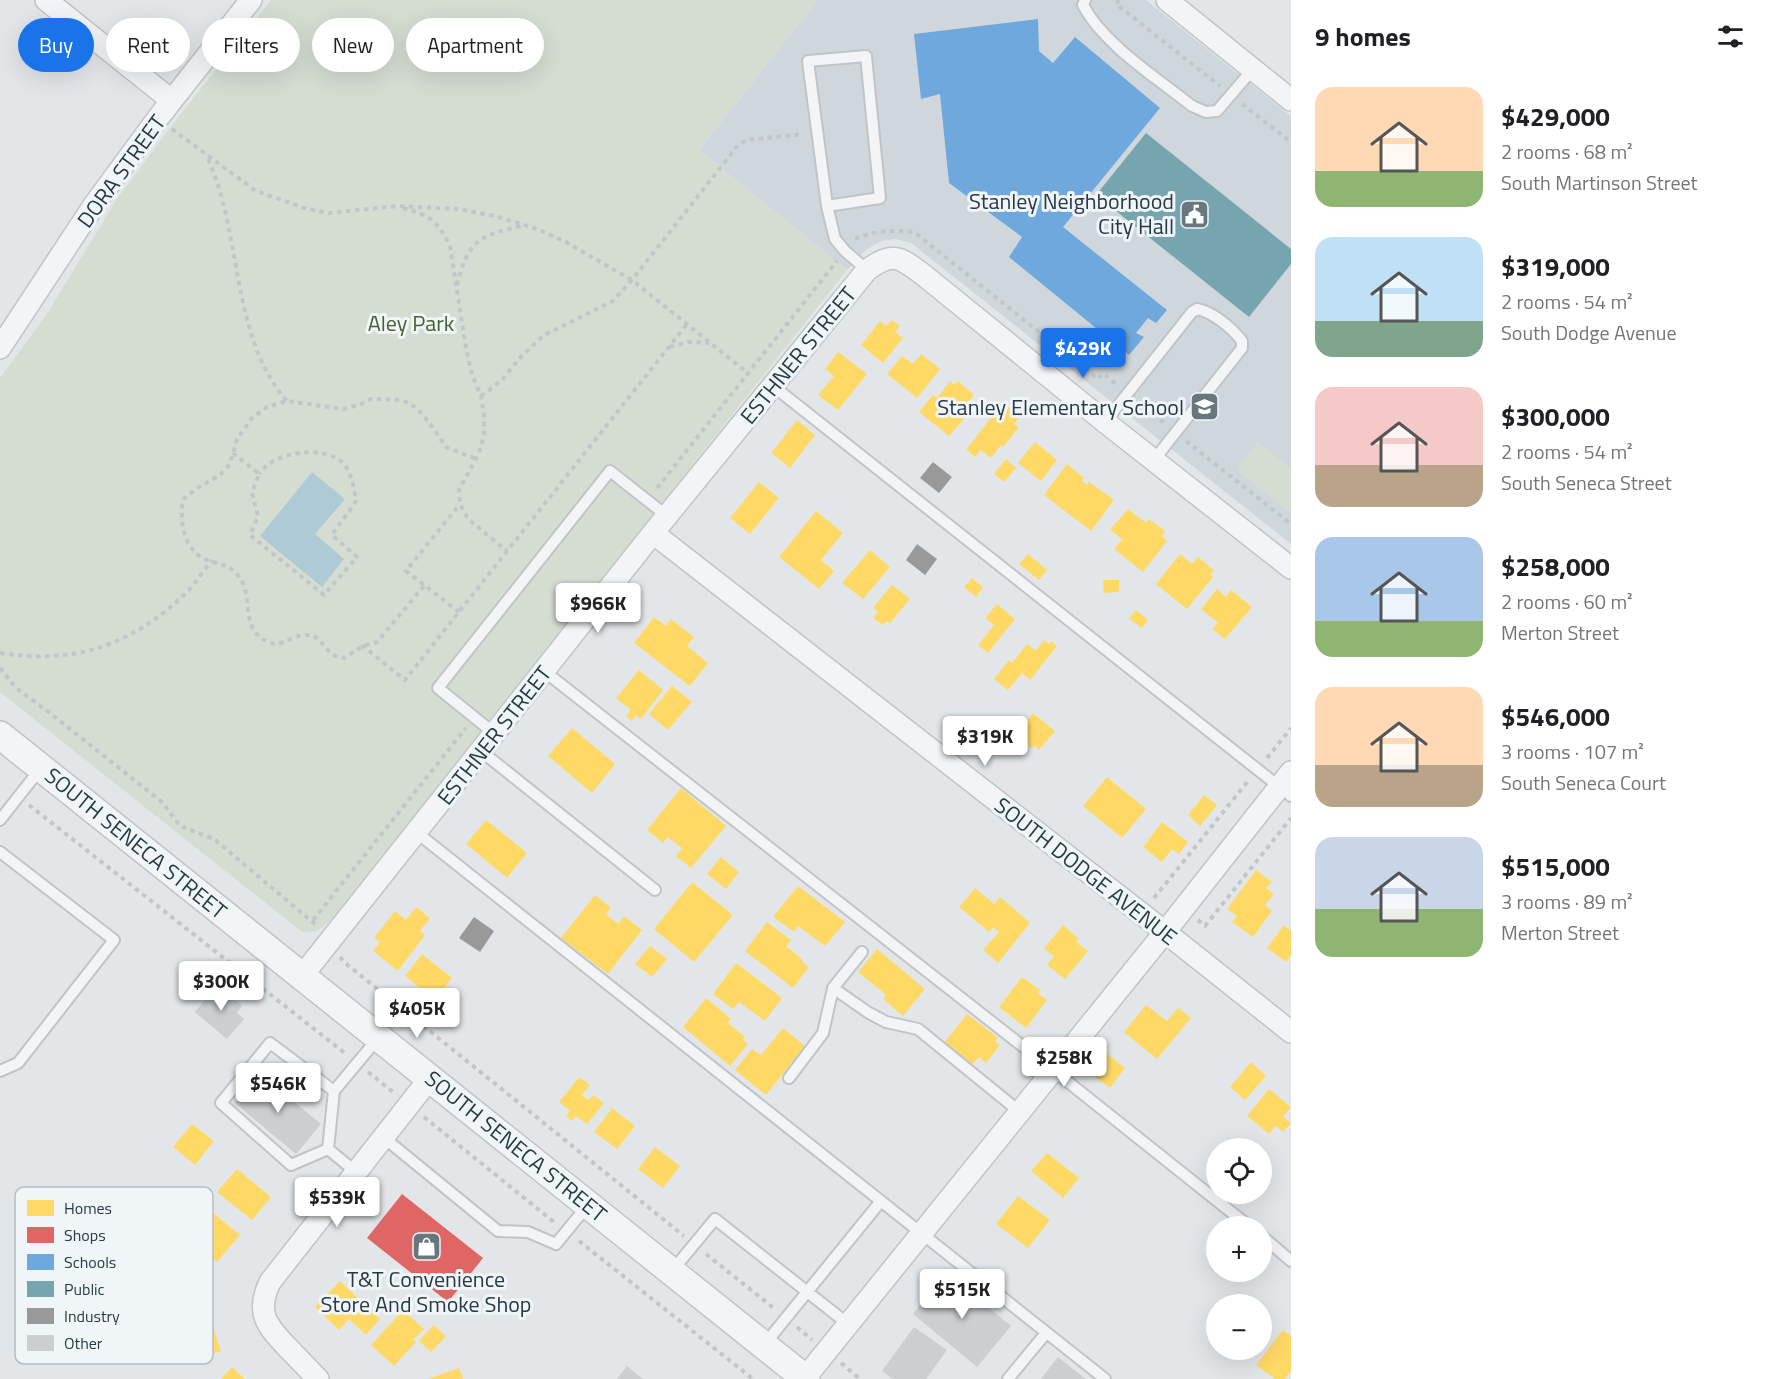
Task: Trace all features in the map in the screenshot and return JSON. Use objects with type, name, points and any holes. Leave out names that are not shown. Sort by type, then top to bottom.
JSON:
[{"type":"street","points":[[46,0],[171,100]]},
{"type":"street","name":"DORA STREET","points":[[1,344],[94,205],[171,100],[251,0]]},
{"type":"street","points":[[1167,0],[1291,100]]},
{"type":"street","points":[[867,270],[890,257],[900,258],[926,276],[1105,422],[1291,568]]},
{"type":"street","name":"ESTHNER STREET","points":[[302,976],[653,533],[867,270]]},
{"type":"street","name":"SOUTH DODGE AVENUE","points":[[653,533],[1291,1032]]},
{"type":"street","name":"SOUTH SENECA STREET","points":[[0,735],[805,1379]]},
{"type":"street","points":[[805,1379],[1053,1070],[1287,785]]},
{"type":"street","points":[[318,1379],[269,1327],[263,1305],[264,1293],[270,1282],[430,1078]]},
{"type":"lane","points":[[1084,2],[1091,20],[1107,38],[1192,106],[1206,111],[1216,111],[1253,69]]},
{"type":"lane","points":[[827,206],[880,198],[866,56],[808,61],[827,206],[835,239],[867,270]]},
{"type":"lane","points":[[1105,422],[1192,312],[1197,309],[1206,310],[1238,335],[1242,341],[1242,348],[1154,460]]},
{"type":"lane","points":[[771,388],[1258,769],[1287,785]]},
{"type":"lane","points":[[495,734],[438,688],[610,471],[667,516]]},
{"type":"lane","points":[[544,671],[1236,1216]]},
{"type":"lane","points":[[481,751],[655,890]]},
{"type":"lane","points":[[0,820],[42,768]]},
{"type":"lane","points":[[416,832],[1105,1379]]},
{"type":"lane","points":[[0,852],[114,940],[18,1063],[0,1071]]},
{"type":"lane","points":[[789,1078],[823,1033],[833,988],[862,952]]},
{"type":"lane","points":[[833,988],[886,1022],[918,1029],[1020,1112]]},
{"type":"lane","points":[[328,1149],[334,1091],[379,1037]]},
{"type":"lane","points":[[328,1149],[291,1165],[221,1103],[270,1043],[334,1091]]},
{"type":"lane","points":[[383,1137],[498,1231],[528,1232],[556,1244],[588,1204]]},
{"type":"lane","points":[[328,1149],[356,1172]]},
{"type":"lane","points":[[764,1345],[881,1201]]},
{"type":"lane","points":[[672,1272],[715,1219],[848,1324]]},
{"type":"lane","points":[[1272,1245],[1291,1261]]},
{"type":"lane","points":[[1008,1379],[1046,1333]]},
{"type":"path","points":[[1119,0],[1116,4],[1291,142]]},
{"type":"path","points":[[158,118],[207,157],[256,191],[307,210],[329,213],[397,206],[458,209],[495,216],[564,241],[632,280],[748,374],[771,388]]},
{"type":"path","points":[[481,396],[502,380],[519,358],[544,335],[613,301],[739,144],[747,140],[817,132]]},
{"type":"path","points":[[207,157],[218,180],[224,202],[252,338],[267,372],[287,401]]},
{"type":"path","points":[[397,206],[423,213],[444,233],[450,246],[466,348],[472,375],[481,396],[484,415],[484,435],[476,459],[459,490],[460,504],[468,519],[507,551]]},
{"type":"path","points":[[456,289],[463,260],[474,244],[495,231],[524,225]]},
{"type":"path","points":[[647,500],[855,239],[866,234],[890,230],[914,232],[1098,379],[1103,373],[1291,524]]},
{"type":"path","points":[[363,646],[405,680],[687,324]]},
{"type":"path","points":[[669,347],[689,342],[710,343]]},
{"type":"path","points":[[424,586],[377,642],[363,646],[344,658],[332,654],[316,637],[306,634],[276,644],[268,642],[258,636],[250,625],[245,585],[233,568],[202,557],[188,543],[180,520],[183,499],[220,475],[230,464],[237,438],[252,418],[267,407],[287,401],[343,409],[371,399],[402,400],[417,408],[446,447],[476,459]]},
{"type":"path","points":[[233,453],[259,474]]},
{"type":"path","points":[[326,453],[343,462],[353,483],[356,501],[332,535],[357,557],[324,595],[250,535],[258,516],[252,494],[259,474],[264,466],[286,455],[326,453]]},
{"type":"path","points":[[459,612],[406,571],[460,504]]},
{"type":"path","points":[[0,653],[42,657],[60,656],[82,653],[127,638],[147,626],[184,595],[212,560]]},
{"type":"path","points":[[0,668],[16,688],[162,802],[180,826],[214,840],[313,921],[344,962],[860,1379]]},
{"type":"path","points":[[313,921],[474,718]]},
{"type":"path","points":[[1155,898],[1291,728]]},
{"type":"path","points":[[19,797],[753,1379]]},
{"type":"shaded area","name":"Stanley Elementary School","points":[[818,0],[1146,0],[1291,116],[1291,544],[911,243],[896,239],[882,241],[867,249],[847,270],[699,150]]},
{"type":"green space","name":"Aley Park","points":[[271,0],[818,0],[699,150],[847,270],[331,920],[318,930],[311,932],[302,932],[0,692],[0,378],[45,317],[117,199],[214,72],[300,72],[300,18],[257,18]]},
{"type":"green space","points":[[1258,442],[1291,469],[1291,513],[1236,469]]},
{"type":"water","points":[[312,472],[345,499],[315,534],[344,559],[322,587],[260,536]]},
{"type":"building: Homes","points":[[891,320],[900,326],[895,332],[903,338],[883,363],[861,345],[880,321],[886,326]]},
{"type":"building: Homes","points":[[838,352],[867,374],[838,410],[818,395],[834,376],[825,369]]},
{"type":"building: Homes","points":[[921,354],[940,369],[917,398],[887,374],[902,356],[913,364]]},
{"type":"building: Homes","points":[[950,381],[954,385],[958,381],[974,395],[958,414],[964,419],[949,436],[919,412],[933,395],[937,398]]},
{"type":"building: Homes","points":[[1007,406],[1020,416],[1014,424],[1019,427],[991,458],[981,450],[975,457],[966,450],[996,411],[1000,414]]},
{"type":"building: Homes","points":[[797,420],[815,435],[790,468],[771,453]]},
{"type":"building: Homes","points":[[1035,442],[1057,460],[1041,481],[1018,463]]},
{"type":"building: Homes","points":[[1006,459],[1016,468],[1004,482],[994,474]]},
{"type":"building: Homes","points":[[1067,464],[1084,478],[1082,481],[1087,485],[1089,482],[1114,500],[1091,531],[1044,495]]},
{"type":"building: Homes","points":[[759,482],[779,498],[750,534],[730,518]]},
{"type":"building: Homes","points":[[1128,509],[1146,523],[1149,519],[1165,531],[1162,536],[1167,541],[1143,572],[1114,549],[1122,539],[1110,530]]},
{"type":"building: Homes","points":[[816,511],[843,533],[821,560],[834,571],[819,589],[779,557]]},
{"type":"building: Homes","points":[[870,550],[890,567],[863,599],[842,583]]},
{"type":"building: Homes","points":[[1028,554],[1047,570],[1039,580],[1019,564]]},
{"type":"building: Homes","points":[[1180,554],[1192,564],[1198,557],[1214,570],[1210,575],[1213,577],[1187,609],[1156,584]]},
{"type":"building: Homes","points":[[972,578],[983,587],[976,597],[964,587]]},
{"type":"building: Homes","points":[[1103,580],[1119,580],[1119,592],[1104,593]]},
{"type":"building: Homes","points":[[892,585],[910,599],[890,623],[887,621],[883,625],[873,618],[878,612],[873,608]]},
{"type":"building: Homes","points":[[1217,589],[1226,597],[1231,590],[1252,607],[1225,639],[1212,629],[1218,623],[1201,609]]},
{"type":"building: Homes","points":[[997,604],[1015,619],[988,653],[978,645],[994,625],[985,618]]},
{"type":"building: Homes","points":[[1136,610],[1148,620],[1142,628],[1129,619]]},
{"type":"building: Homes","points":[[654,617],[666,626],[671,619],[694,637],[687,646],[708,663],[690,686],[634,643]]},
{"type":"building: Homes","points":[[1044,640],[1049,644],[1051,641],[1057,646],[1030,680],[1022,673],[1008,690],[994,679],[1009,660],[1012,663],[1027,644],[1036,651]]},
{"type":"building: Homes","points":[[639,670],[663,690],[641,719],[636,715],[632,721],[626,716],[631,710],[616,698]]},
{"type":"building: Homes","points":[[672,686],[692,702],[668,730],[649,714]]},
{"type":"building: Homes","points":[[1033,713],[1055,731],[1039,750],[1034,745],[1031,748],[1015,735]]},
{"type":"building: Homes","points":[[572,728],[615,764],[592,793],[548,756]]},
{"type":"building: Homes","points":[[1107,777],[1146,809],[1122,838],[1083,806]]},
{"type":"building: Homes","points":[[681,788],[726,826],[691,868],[676,856],[682,848],[668,837],[663,843],[647,830]]},
{"type":"building: Homes","points":[[1204,795],[1217,805],[1200,826],[1188,815]]},
{"type":"building: Homes","points":[[486,820],[527,853],[507,878],[466,844]]},
{"type":"building: Homes","points":[[1162,822],[1188,842],[1179,854],[1172,849],[1162,862],[1143,847]]},
{"type":"building: Homes","points":[[721,857],[739,872],[726,889],[707,874]]},
{"type":"building: Homes","points":[[1256,870],[1272,882],[1266,888],[1274,894],[1265,905],[1272,911],[1253,937],[1232,922],[1237,916],[1227,909]]},
{"type":"building: Homes","points":[[692,882],[733,915],[694,962],[654,929]]},
{"type":"building: Homes","points":[[798,886],[845,922],[825,946],[798,926],[794,932],[773,917]]},
{"type":"building: Homes","points":[[975,888],[994,904],[1000,897],[1030,923],[998,963],[983,950],[999,932],[993,927],[989,932],[959,907]]},
{"type":"building: Homes","points":[[595,895],[611,908],[606,914],[618,924],[624,916],[642,930],[608,974],[561,938]]},
{"type":"building: Homes","points":[[416,907],[430,918],[420,931],[425,935],[398,971],[373,951],[380,942],[374,938],[395,911],[406,920]]},
{"type":"building: Homes","points":[[767,922],[791,940],[786,946],[809,967],[793,988],[745,951]]},
{"type":"building: Homes","points":[[1063,925],[1079,939],[1076,942],[1088,951],[1065,979],[1047,965],[1054,956],[1044,949]]},
{"type":"building: Homes","points":[[1284,925],[1291,931],[1291,955],[1286,962],[1267,948]]},
{"type":"building: Homes","points":[[650,946],[667,959],[652,977],[635,964]]},
{"type":"building: Homes","points":[[877,949],[925,989],[903,1016],[883,999],[886,995],[858,972]]},
{"type":"building: Homes","points":[[422,954],[452,978],[435,1000],[405,976]]},
{"type":"building: Homes","points":[[736,963],[782,998],[765,1021],[739,1002],[733,1009],[713,994]]},
{"type":"building: Homes","points":[[1022,977],[1040,990],[1038,993],[1047,1000],[1026,1028],[999,1007]]},
{"type":"building: Homes","points":[[706,998],[731,1019],[728,1023],[745,1037],[743,1040],[748,1044],[730,1066],[683,1027]]},
{"type":"building: Homes","points":[[1146,1005],[1167,1021],[1178,1008],[1191,1018],[1157,1059],[1124,1032]]},
{"type":"building: Homes","points":[[967,1014],[998,1038],[995,1041],[1000,1045],[986,1063],[979,1057],[972,1065],[944,1043]]},
{"type":"building: Homes","points":[[783,1028],[805,1046],[766,1095],[735,1070],[752,1049],[761,1055]]},
{"type":"building: Homes","points":[[1107,1054],[1125,1068],[1110,1088],[1091,1074]]},
{"type":"building: Homes","points":[[1251,1062],[1266,1076],[1245,1100],[1230,1087]]},
{"type":"building: Homes","points":[[579,1077],[590,1085],[582,1095],[589,1100],[593,1095],[604,1103],[587,1124],[576,1116],[572,1121],[566,1116],[570,1111],[559,1102]]},
{"type":"building: Homes","points":[[1269,1089],[1291,1107],[1283,1117],[1291,1123],[1283,1132],[1276,1126],[1269,1134],[1247,1116]]},
{"type":"building: Homes","points":[[612,1108],[635,1126],[617,1149],[594,1132]]},
{"type":"building: Homes","points":[[192,1124],[214,1141],[195,1165],[173,1147]]},
{"type":"building: Homes","points":[[655,1147],[680,1166],[663,1188],[638,1169]]},
{"type":"building: Homes","points":[[1047,1153],[1079,1178],[1063,1198],[1031,1171]]},
{"type":"building: Homes","points":[[237,1169],[271,1197],[252,1220],[217,1192]]},
{"type":"building: Homes","points":[[1018,1196],[1050,1220],[1028,1248],[996,1224]]},
{"type":"building: Homes","points":[[213,1213],[240,1235],[217,1262],[213,1259]]},
{"type":"building: Homes","points":[[340,1281],[380,1319],[366,1335],[349,1319],[339,1330],[315,1307]]},
{"type":"building: Homes","points":[[403,1310],[424,1329],[413,1340],[416,1342],[394,1366],[371,1345]]},
{"type":"building: Homes","points":[[434,1325],[446,1336],[431,1352],[419,1341]]},
{"type":"building: Homes","points":[[213,1326],[221,1351],[213,1354]]},
{"type":"building: Homes","points":[[1283,1330],[1291,1336],[1291,1371],[1285,1379],[1275,1379],[1256,1365],[1260,1360],[1272,1360],[1272,1344]]},
{"type":"building: Homes","points":[[232,1367],[245,1379],[221,1379]]},
{"type":"building: Homes","points":[[459,1368],[463,1379],[428,1379]]},
{"type":"building: Shops","points":[[402,1194],[483,1258],[448,1302],[367,1238]]},
{"type":"building: Schools","name":"Stanley Elementary School","points":[[1038,19],[1039,51],[1053,63],[1075,37],[1160,108],[1063,227],[1167,310],[1156,323],[1148,318],[1136,333],[1144,337],[1129,355],[1009,257],[1022,237],[949,183],[940,94],[921,99],[914,34]]},
{"type":"building: Public","points":[[1146,133],[1291,249],[1291,264],[1249,317],[1096,195]]},
{"type":"building: Industry","points":[[933,462],[952,477],[939,493],[920,478]]},
{"type":"building: Industry","points":[[917,544],[937,559],[925,575],[906,560]]},
{"type":"building: Industry","points":[[474,917],[494,931],[480,952],[459,938]]},
{"type":"building: Other","points":[[217,985],[242,1006],[237,1013],[244,1019],[227,1039],[195,1012]]},
{"type":"building: Other","points":[[260,1074],[321,1124],[296,1154],[235,1103]]},
{"type":"building: Other","points":[[946,1273],[1011,1326],[977,1367],[913,1314]]},
{"type":"building: Other","points":[[914,1327],[947,1350],[926,1379],[893,1379],[882,1371]]},
{"type":"building: Other","points":[[1058,1357],[1086,1379],[1041,1379]]},
{"type":"building: Other","points":[[627,1366],[643,1379],[617,1379]]},
{"type":"place","name":"Stanley Neighborhood City Hall","points":[[1195,214]]},
{"type":"place","name":"Stanley Elementary School","points":[[1205,407]]},
{"type":"place","name":"T&T Convenience Store And Smoke Shop","points":[[426,1247]]}]
